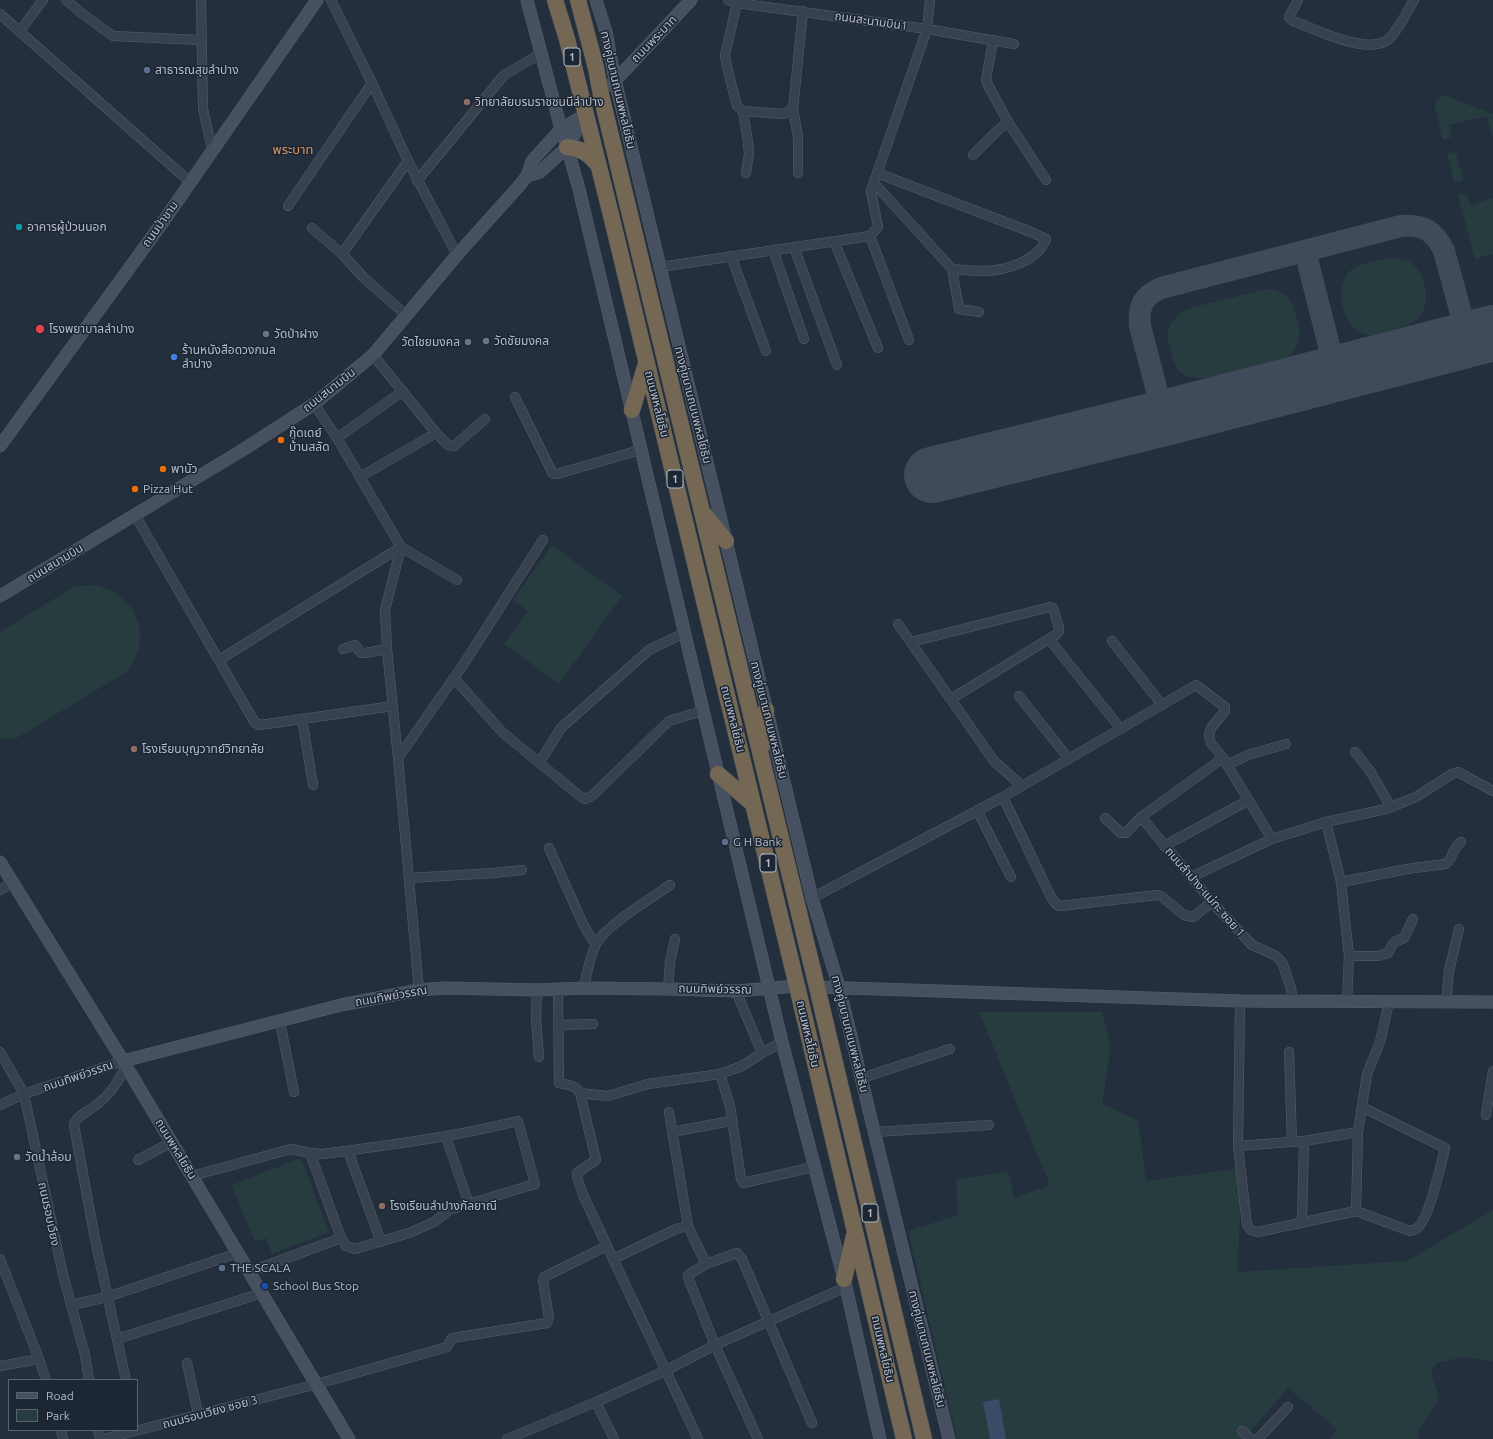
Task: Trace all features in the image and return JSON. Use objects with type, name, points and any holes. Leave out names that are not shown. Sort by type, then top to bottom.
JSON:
[{"type":"highway","name":"ถนนพหลโยธิน","points":[[555,0],[567,39],[647,363],[904,1439]]},
{"type":"highway","name":"ถนนพหลโยธิน","points":[[578,0],[596,68],[601,95],[701,511],[817,986],[924,1439]]},
{"type":"highway","points":[[586,114],[601,95]]},
{"type":"highway","points":[[567,147],[576,148],[588,154],[599,166]]},
{"type":"highway","points":[[632,410],[647,363]]},
{"type":"highway","points":[[701,511],[726,541]]},
{"type":"highway","points":[[761,756],[766,710]]},
{"type":"highway","points":[[718,774],[753,804]]},
{"type":"highway","points":[[797,986],[817,986]]},
{"type":"highway","points":[[845,1283],[855,1234]]},
{"type":"main road","name":"ถนนป่าขาม","points":[[0,446],[165,219],[317,0]]},
{"type":"main road","name":"1","points":[[527,0],[580,196],[782,1042],[845,1283],[880,1439]]},
{"type":"main road","name":"ทางคู่ขนานถนนพหลโยธิน","points":[[596,0],[606,32],[615,80],[812,898],[839,987],[949,1439]]},
{"type":"main road","name":"ถนนพระบาท","points":[[601,95],[691,0]]},
{"type":"main road","name":"ถนนสนามบิน","points":[[0,596],[241,451],[314,404],[373,355],[456,255],[527,176],[532,160],[561,129],[586,114]]},
{"type":"main road","name":"ถนนสนามบิน","points":[[527,176],[540,172],[567,147],[586,114]]},
{"type":"main road","name":"ถนนพหลโยธิน","points":[[0,862],[172,1142],[350,1439]]},
{"type":"main road","name":"ถนนทิพย์วรรณ","points":[[124,1063],[362,1000],[419,990],[444,988],[537,990],[584,988],[668,988],[736,991],[797,986]]},
{"type":"main road","points":[[817,986],[1240,1001],[1493,1002]]},
{"type":"street","points":[[19,32],[43,0]]},
{"type":"street","points":[[66,0],[113,36],[201,40]]},
{"type":"street","points":[[201,0],[203,109],[212,150]]},
{"type":"street","points":[[331,0],[408,161],[456,255]]},
{"type":"street","points":[[660,267],[870,236],[878,227],[871,192],[928,29],[930,0]]},
{"type":"street","points":[[1298,0],[1289,17],[1293,21],[1355,44],[1374,45],[1386,40],[1394,32],[1414,0]]},
{"type":"street","points":[[733,1],[726,55],[727,67],[737,106],[743,111],[784,114],[793,110]]},
{"type":"street","name":"ถนนสะนามบิน1","points":[[733,1],[928,29],[1014,44]]},
{"type":"street","points":[[798,173],[798,136],[793,110],[803,11]]},
{"type":"street","points":[[0,14],[190,182]]},
{"type":"street","points":[[993,40],[986,80],[1008,122],[1046,180]]},
{"type":"street","points":[[418,181],[504,75],[542,53]]},
{"type":"street","points":[[288,206],[372,83]]},
{"type":"street","points":[[743,111],[749,154],[746,173]]},
{"type":"street","points":[[973,155],[1008,122]]},
{"type":"street","points":[[342,254],[408,161]]},
{"type":"street","points":[[877,173],[1046,239],[1039,251],[1027,260],[1017,264],[984,271],[952,269]]},
{"type":"street","points":[[874,183],[952,269],[959,309],[979,312]]},
{"type":"street","points":[[312,228],[342,254],[364,278],[406,315]]},
{"type":"street","points":[[870,236],[909,340]]},
{"type":"street","points":[[834,241],[878,348]]},
{"type":"street","points":[[794,247],[837,365]]},
{"type":"street","points":[[773,250],[804,339]]},
{"type":"street","points":[[731,256],[766,351]]},
{"type":"street","points":[[373,355],[436,433],[448,445],[454,446],[485,420]]},
{"type":"street","points":[[336,438],[403,391]]},
{"type":"street","points":[[515,397],[553,474],[640,450]]},
{"type":"street","points":[[314,404],[360,477],[401,547],[457,580]]},
{"type":"street","points":[[360,477],[436,433]]},
{"type":"street","points":[[135,515],[255,724],[260,725],[393,706]]},
{"type":"street","points":[[398,758],[454,678],[543,540]]},
{"type":"street","points":[[219,660],[401,547]]},
{"type":"street","points":[[401,547],[385,610],[386,649],[393,706],[419,990]]},
{"type":"street","points":[[911,642],[1050,607],[1055,610],[1059,631],[951,699]]},
{"type":"street","points":[[898,624],[994,761],[1022,786]]},
{"type":"street","points":[[539,763],[561,728],[649,650],[684,633]]},
{"type":"street","points":[[1048,639],[1121,729]]},
{"type":"street","points":[[1112,641],[1162,705]]},
{"type":"street","points":[[343,649],[355,645],[361,653],[365,654],[386,649]]},
{"type":"street","points":[[454,678],[502,732],[581,797],[586,799],[593,795],[669,722],[702,711]]},
{"type":"street","points":[[812,898],[1003,797],[1196,685],[1222,703],[1225,707],[1225,711],[1211,728],[1209,736],[1211,743],[1225,762],[1272,839]]},
{"type":"street","points":[[1019,696],[1069,759]]},
{"type":"street","points":[[302,719],[313,786]]},
{"type":"street","points":[[1105,818],[1124,834],[1141,817],[1225,762],[1286,744]]},
{"type":"street","points":[[1355,752],[1370,771],[1391,807]]},
{"type":"street","points":[[1191,877],[1272,839],[1326,822],[1391,807],[1416,797],[1452,774],[1458,772],[1493,791]]},
{"type":"street","points":[[1003,797],[1051,897],[1056,904],[1060,906],[1157,895],[1161,896],[1184,915],[1193,918],[1212,902]]},
{"type":"street","points":[[1164,846],[1249,800]]},
{"type":"street","points":[[977,810],[1011,877]]},
{"type":"street","name":"ถนนลำปาง-แม่ทะ ซอย 1","points":[[1141,817],[1212,902],[1252,945],[1276,956],[1282,962],[1291,988],[1293,1002]]},
{"type":"street","points":[[1326,822],[1341,882],[1349,956],[1348,1002]]},
{"type":"street","points":[[1341,882],[1412,868],[1445,864],[1449,862],[1457,845],[1461,842]]},
{"type":"street","points":[[549,848],[583,924],[596,944]]},
{"type":"street","points":[[409,878],[494,874],[522,870]]},
{"type":"street","points":[[0,890],[13,882]]},
{"type":"street","points":[[584,988],[596,944],[608,931],[625,917],[670,884]]},
{"type":"street","points":[[1349,956],[1378,956],[1388,953],[1394,942],[1404,938],[1413,919]]},
{"type":"street","points":[[1446,1003],[1449,971],[1459,929]]},
{"type":"street","points":[[668,988],[670,962],[675,939]]},
{"type":"street","points":[[558,989],[559,1083],[574,1086],[580,1093],[596,1160],[577,1173],[577,1176],[583,1195],[698,1439]]},
{"type":"street","points":[[537,990],[536,1019],[539,1057]]},
{"type":"street","points":[[736,991],[762,1053]]},
{"type":"street","points":[[1240,1001],[1238,1146],[1247,1225],[1251,1230],[1258,1232],[1356,1211],[1410,1231],[1417,1229],[1424,1218],[1430,1202],[1445,1148],[1362,1108]]},
{"type":"street","points":[[1356,1211],[1358,1132],[1367,1074],[1380,1042],[1389,1002]]},
{"type":"street","points":[[280,1022],[294,1092]]},
{"type":"street","points":[[558,1026],[592,1024]]},
{"type":"street","points":[[580,1093],[608,1096],[648,1084],[720,1074],[742,1066],[782,1042]]},
{"type":"street","points":[[862,1078],[950,1049]]},
{"type":"street","name":"ถนนรอบเวียง","points":[[0,1052],[24,1094],[62,1275],[85,1355],[89,1379]]},
{"type":"street","points":[[1289,1052],[1292,1142]]},
{"type":"street","points":[[124,1063],[113,1090],[97,1105],[74,1122],[95,1239],[126,1379]]},
{"type":"street","name":"ถนนทิพย์วรรณ","points":[[0,1105],[24,1094],[124,1063]]},
{"type":"street","points":[[1486,1115],[1493,1071]]},
{"type":"street","points":[[720,1074],[730,1106],[731,1121],[741,1179],[743,1183],[814,1167]]},
{"type":"street","points":[[669,1112],[688,1226],[706,1264]]},
{"type":"street","points":[[192,1176],[291,1149],[310,1154],[348,1151],[446,1136],[518,1121],[535,1184],[449,1210],[434,1222],[409,1233],[354,1249],[346,1246],[342,1238],[310,1154]]},
{"type":"street","points":[[672,1132],[731,1121]]},
{"type":"street","points":[[874,1132],[989,1125]]},
{"type":"street","points":[[1238,1146],[1304,1141],[1358,1132]]},
{"type":"street","points":[[446,1136],[469,1204]]},
{"type":"street","points":[[1302,1222],[1304,1141]]},
{"type":"street","points":[[138,1160],[172,1142]]},
{"type":"street","points":[[348,1151],[381,1242]]},
{"type":"street","points":[[613,1259],[676,1229],[688,1226]]},
{"type":"street","points":[[249,1272],[342,1238]]},
{"type":"street","name":"ถนนรอบเวียง ซอย 3","points":[[104,1439],[133,1434],[198,1414],[317,1384],[447,1347],[452,1338],[547,1323],[549,1318],[543,1281],[544,1277],[607,1246]]},
{"type":"street","points":[[71,1306],[107,1297],[238,1252]]},
{"type":"street","points":[[758,1439],[715,1345],[688,1274],[706,1264],[737,1254],[742,1259],[812,1423]]},
{"type":"street","points":[[0,1259],[46,1379]]},
{"type":"street","points":[[507,1439],[665,1371],[715,1345],[768,1322],[845,1283]]},
{"type":"street","points":[[117,1339],[262,1293]]},
{"type":"street","points":[[0,1366],[39,1359]]},
{"type":"street","points":[[187,1363],[198,1414]]},
{"type":"street","points":[[596,1402],[614,1439]]},
{"type":"street","points":[[1258,1439],[1288,1407]]},
{"type":"street","points":[[1242,1431],[1251,1439]]},
{"type":"green space","points":[[1442,95],[1493,114],[1493,138],[1487,116],[1449,125],[1451,137],[1443,140],[1435,108],[1435,102]]},
{"type":"green space","points":[[1453,152],[1456,154],[1463,178],[1461,181],[1454,182],[1447,154]]},
{"type":"green space","points":[[1464,194],[1468,196],[1470,205],[1493,198],[1493,254],[1475,259],[1458,195]]},
{"type":"green space","points":[[1391,258],[1409,261],[1420,272],[1423,279],[1426,296],[1423,311],[1416,320],[1410,324],[1380,334],[1368,335],[1360,332],[1347,318],[1343,309],[1341,289],[1344,280],[1352,269],[1368,262]]},
{"type":"green space","points":[[1272,289],[1287,297],[1294,307],[1299,326],[1299,338],[1298,344],[1292,354],[1280,361],[1207,378],[1186,376],[1178,370],[1173,359],[1167,334],[1170,324],[1177,316],[1193,307]]},
{"type":"green space","points":[[552,545],[622,596],[559,684],[504,644],[528,611],[513,600]]},
{"type":"green space","points":[[97,585],[115,592],[132,608],[140,628],[139,649],[128,671],[15,739],[0,738],[0,632],[75,586]]},
{"type":"green space","points":[[979,1012],[1102,1012],[1111,1046],[1102,1104],[1138,1120],[1146,1181],[1243,1168],[1237,1272],[1407,1261],[1493,1210],[1493,1361],[1463,1357],[1437,1363],[1431,1372],[1439,1398],[1420,1429],[1417,1439],[1330,1439],[1337,1429],[1288,1388],[1244,1439],[957,1439],[908,1231],[958,1215],[956,1179],[1008,1172],[1014,1198],[1050,1185]]},
{"type":"green space","points":[[301,1158],[329,1232],[272,1254],[266,1238],[255,1242],[232,1185]]},
{"type":"water","points":[[999,1399],[1006,1439],[990,1439],[983,1402]]},
{"type":"taxiway","points":[[1164,418],[1140,326],[1140,313],[1143,302],[1150,294],[1161,288],[1401,226],[1416,226],[1427,230],[1437,238],[1444,251],[1468,339]]},
{"type":"taxiway","points":[[1305,251],[1336,373]]},
{"type":"runway","points":[[932,475],[1164,418],[1493,333]]},
{"type":"place","name":"สาธารณสุขลำปาง","points":[[147,70]]},
{"type":"place","name":"วิทยาลัยบรมราชชนนีลำปาง","points":[[467,102]]},
{"type":"place","name":"อาคารผู้ป่วนนอก","points":[[19,227]]},
{"type":"place","name":"โรงพยาบาลลำปาง","points":[[40,329]]},
{"type":"place","name":"วัดป่าฝาง","points":[[266,334]]},
{"type":"place","name":"วัดชัยมงคล","points":[[486,341]]},
{"type":"place","name":"วัดไชยมงคล","points":[[468,342]]},
{"type":"place","name":"ร้านหนังสือดวงกมล ลำปาง","points":[[174,357]]},
{"type":"place","name":"กู๊ดเดย์ บ้านสลัด","points":[[281,440]]},
{"type":"place","name":"พานัว","points":[[163,469]]},
{"type":"place","name":"Pizza Hut","points":[[135,489]]},
{"type":"place","name":"โรงเรียนบุญวาทย์วิทยาลัย","points":[[134,749]]},
{"type":"place","name":"G H Bank","points":[[725,842]]},
{"type":"place","name":"วัดน้ำล้อม","points":[[17,1157]]},
{"type":"place","name":"โรงเรียนลำปางกัลยาณี","points":[[382,1206]]},
{"type":"place","name":"THE SCALA","points":[[222,1268]]},
{"type":"place","name":"School Bus Stop","points":[[265,1286]]},
{"type":"district","name":"พระบาท","points":[[293,150]]}]
